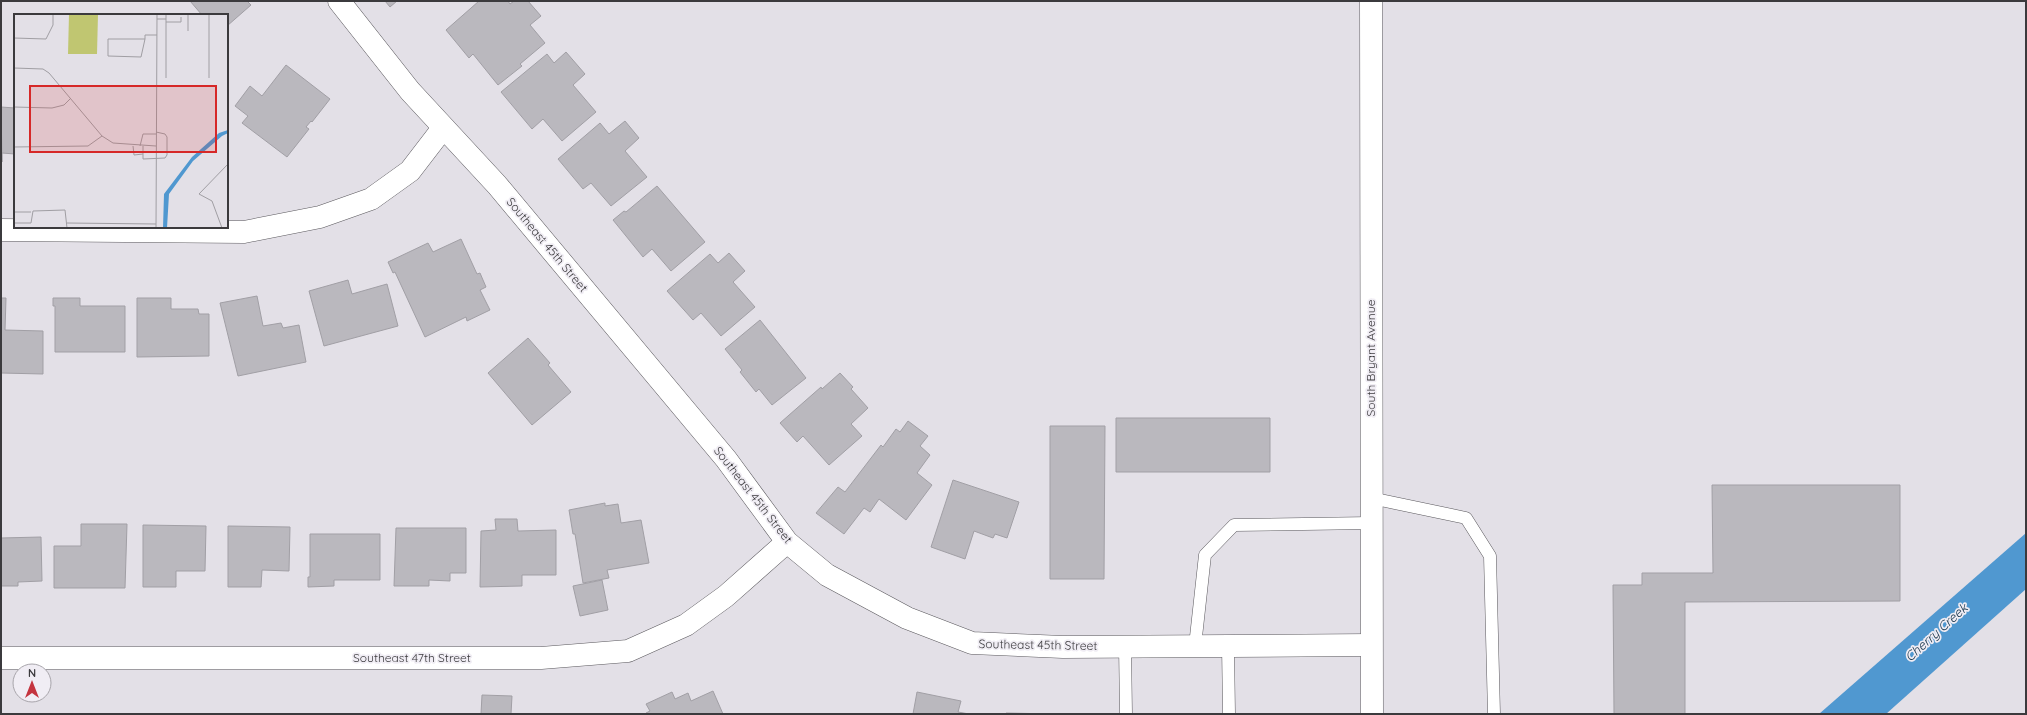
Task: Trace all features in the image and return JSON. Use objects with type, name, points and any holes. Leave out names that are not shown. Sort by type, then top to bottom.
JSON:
[{"type":"street","name":"Southeast 45th Street","points":[[339,1],[410,91],[497,185],[726,459],[787,542],[828,575],[907,618],[972,643],[1063,647],[1371,645]]},
{"type":"street","name":"South Bryant Avenue","points":[[1371,1],[1372,714]]},
{"type":"street","points":[[1,230],[244,232],[320,217],[371,199],[410,171],[443,128]]},
{"type":"street","name":"Southeast 47th Street","points":[[1,658],[541,658],[628,651],[686,625],[726,596],[787,542]]},
{"type":"lane","points":[[1371,498],[1466,518],[1490,556],[1494,714]]},
{"type":"lane","points":[[1195,646],[1204,555],[1234,525],[1371,523]]},
{"type":"lane","points":[[1125,646],[1126,714]]},
{"type":"lane","points":[[1228,646],[1229,714]]},
{"type":"water","name":"Cherry Creek","points":[[2026,533],[2026,589],[1886,714],[1819,714]]},
{"type":"building","points":[[190,1],[247,1],[251,5],[228,25],[228,14],[201,14]]},
{"type":"building","points":[[385,1],[397,1],[390,7]]},
{"type":"building","points":[[479,1],[508,1],[510,4],[514,1],[528,1],[541,16],[530,25],[545,43],[520,64],[522,66],[498,85],[473,54],[469,58],[446,30]]},
{"type":"building","points":[[566,52],[585,74],[573,85],[596,112],[562,141],[543,119],[532,129],[501,92],[547,54],[554,63]]},
{"type":"building","points":[[286,65],[330,99],[312,122],[311,121],[306,127],[309,129],[287,157],[242,123],[248,116],[235,106],[250,86],[262,96]]},
{"type":"building","points":[[1,107],[14,108],[14,154],[2,153],[2,162]]},
{"type":"building","points":[[625,121],[639,138],[625,151],[647,177],[611,206],[591,183],[583,189],[558,159],[600,123],[609,134]]},
{"type":"building","points":[[657,186],[705,242],[671,271],[652,249],[643,257],[613,220],[624,211],[626,212]]},
{"type":"building","points":[[461,239],[477,274],[480,273],[486,287],[480,290],[490,310],[467,321],[466,317],[425,337],[395,272],[393,273],[388,262],[428,243],[433,252]]},
{"type":"building","points":[[729,253],[745,271],[733,282],[755,307],[721,336],[701,313],[693,320],[667,291],[710,254],[718,263]]},
{"type":"building","points":[[348,280],[352,294],[387,284],[398,326],[324,346],[309,291]]},
{"type":"building","points":[[257,296],[263,326],[281,323],[283,328],[299,325],[306,362],[238,376],[220,303]]},
{"type":"building","points":[[1,298],[6,298],[5,330],[43,331],[43,374],[1,373]]},
{"type":"building","points":[[53,298],[80,298],[80,306],[125,306],[125,352],[55,352],[55,306],[53,306]]},
{"type":"building","points":[[137,298],[171,298],[171,309],[198,309],[199,314],[209,314],[209,356],[137,357]]},
{"type":"building","points":[[760,320],[806,378],[772,405],[759,389],[756,392],[740,372],[742,370],[725,349]]},
{"type":"building","points":[[528,338],[550,363],[548,365],[571,392],[532,425],[488,373]]},
{"type":"building","points":[[840,373],[853,387],[851,389],[868,408],[851,424],[862,436],[829,465],[803,436],[797,442],[780,423],[821,387],[822,389]]},
{"type":"building","points":[[1116,418],[1270,418],[1270,472],[1116,472]]},
{"type":"building","points":[[908,421],[928,436],[920,446],[930,455],[917,473],[932,485],[906,520],[879,499],[870,512],[864,508],[844,534],[816,513],[838,487],[845,492],[881,445],[883,447],[896,429],[900,432]]},
{"type":"building","points":[[1050,426],[1105,426],[1104,579],[1050,579]]},
{"type":"building","points":[[953,480],[1019,502],[1007,538],[995,534],[993,538],[974,531],[965,559],[931,547]]},
{"type":"building","points":[[1712,485],[1900,485],[1900,601],[1685,602],[1685,714],[1614,714],[1613,585],[1642,585],[1642,573],[1713,573]]},
{"type":"building","points":[[605,503],[605,506],[618,504],[621,523],[641,520],[649,563],[607,570],[609,578],[583,583],[575,534],[573,534],[569,510]]},
{"type":"building","points":[[495,519],[517,519],[518,531],[556,530],[556,575],[522,575],[522,586],[480,587],[481,531],[496,530]]},
{"type":"building","points":[[81,524],[127,524],[125,588],[54,588],[54,546],[81,546]]},
{"type":"building","points":[[143,525],[206,526],[205,571],[176,571],[176,587],[143,587]]},
{"type":"building","points":[[228,526],[290,527],[289,571],[262,570],[261,587],[228,587]]},
{"type":"building","points":[[396,528],[466,528],[466,573],[450,573],[450,581],[429,580],[429,586],[394,586]]},
{"type":"building","points":[[310,534],[380,534],[380,580],[334,580],[334,586],[308,587],[308,577],[310,577]]},
{"type":"building","points":[[41,537],[42,581],[18,582],[18,586],[1,586],[1,538]]},
{"type":"building","points":[[602,580],[608,610],[580,616],[573,586]]},
{"type":"building","points":[[713,691],[723,714],[646,713],[650,711],[646,704],[672,692],[675,699],[688,693],[691,701]]},
{"type":"building","points":[[917,692],[961,701],[958,712],[969,714],[913,714]]},
{"type":"building","points":[[482,695],[512,696],[511,714],[481,714]]},
{"type":"building","points":[[1006,713],[1053,714],[1006,714]]}]
